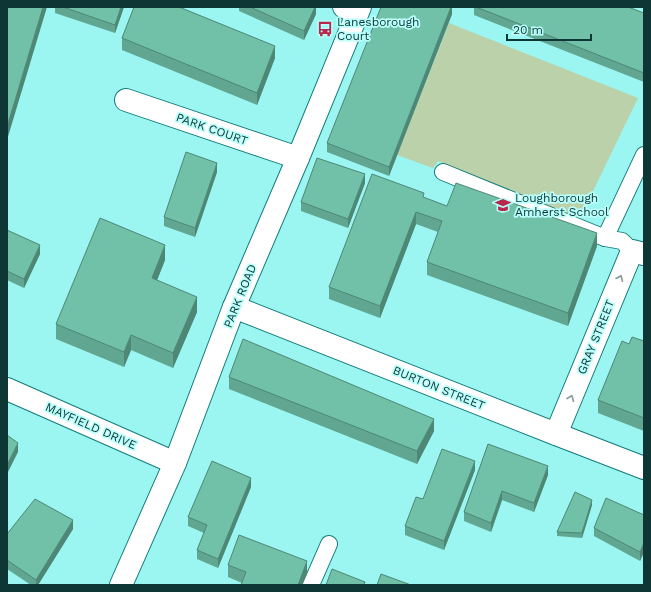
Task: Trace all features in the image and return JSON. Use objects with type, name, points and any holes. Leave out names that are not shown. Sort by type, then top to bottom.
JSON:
[{"type":"street","name":"PARK ROAD","points":[[121,585],[175,463],[234,307],[298,158],[354,9]]},
{"type":"street","name":"PARK COURT","points":[[126,100],[298,158]]},
{"type":"street","name":"GRAY STREET","points":[[556,434],[638,253]]},
{"type":"street","name":"BURTON STREET","points":[[234,307],[644,468]]},
{"type":"street","name":"MAYFIELD DRIVE","points":[[7,390],[175,463]]},
{"type":"lane","points":[[605,238],[644,154]]},
{"type":"lane","points":[[442,172],[605,238],[622,241],[638,253]]},
{"type":"lane","points":[[311,585],[329,544]]},
{"type":"green space","points":[[449,23],[638,98],[580,218],[438,161],[433,168],[397,155]]},
{"type":"building","points":[[8,7],[43,7],[7,127],[7,9]]},
{"type":"building","points":[[63,7],[121,7],[115,25]]},
{"type":"building","points":[[134,7],[179,7],[275,46],[257,93],[122,38]]},
{"type":"building","points":[[250,7],[315,7],[304,31]]},
{"type":"building","points":[[381,7],[451,7],[389,167],[327,143]]},
{"type":"building","points":[[476,7],[628,7],[644,13],[644,73]]},
{"type":"building","points":[[186,152],[217,163],[195,228],[164,217]]},
{"type":"building","points":[[317,158],[365,174],[348,219],[301,202]]},
{"type":"building","points":[[372,174],[424,193],[423,197],[447,206],[456,183],[597,233],[568,313],[427,262],[442,221],[416,212],[380,306],[329,287]]},
{"type":"building","points":[[100,218],[165,245],[152,278],[197,297],[173,353],[131,335],[124,352],[56,324]]},
{"type":"building","points":[[7,230],[40,245],[24,279],[7,271]]},
{"type":"building","points":[[632,337],[644,341],[644,418],[598,400],[622,341],[629,344]]},
{"type":"building","points":[[243,339],[434,419],[417,451],[229,377]]},
{"type":"building","points":[[7,435],[18,443],[7,465]]},
{"type":"building","points":[[488,444],[548,466],[534,503],[502,491],[491,523],[464,512]]},
{"type":"building","points":[[442,449],[475,461],[444,541],[405,526],[416,497],[423,499]]},
{"type":"building","points":[[212,461],[251,478],[218,559],[197,550],[207,525],[188,517]]},
{"type":"building","points":[[575,492],[592,500],[582,533],[557,532]]},
{"type":"building","points":[[606,498],[644,515],[644,543],[640,552],[594,528]]},
{"type":"building","points":[[35,499],[73,520],[36,580],[7,560],[7,534]]},
{"type":"building","points":[[239,535],[307,561],[298,585],[241,585],[246,572],[228,565]]},
{"type":"building","points":[[332,569],[365,582],[364,585],[326,585]]},
{"type":"building","points":[[381,574],[411,585],[377,585]]},
{"type":"place","name":"Lanesborough Court","points":[[325,29]]},
{"type":"place","name":"Loughborough Amherst School","points":[[503,205]]}]
